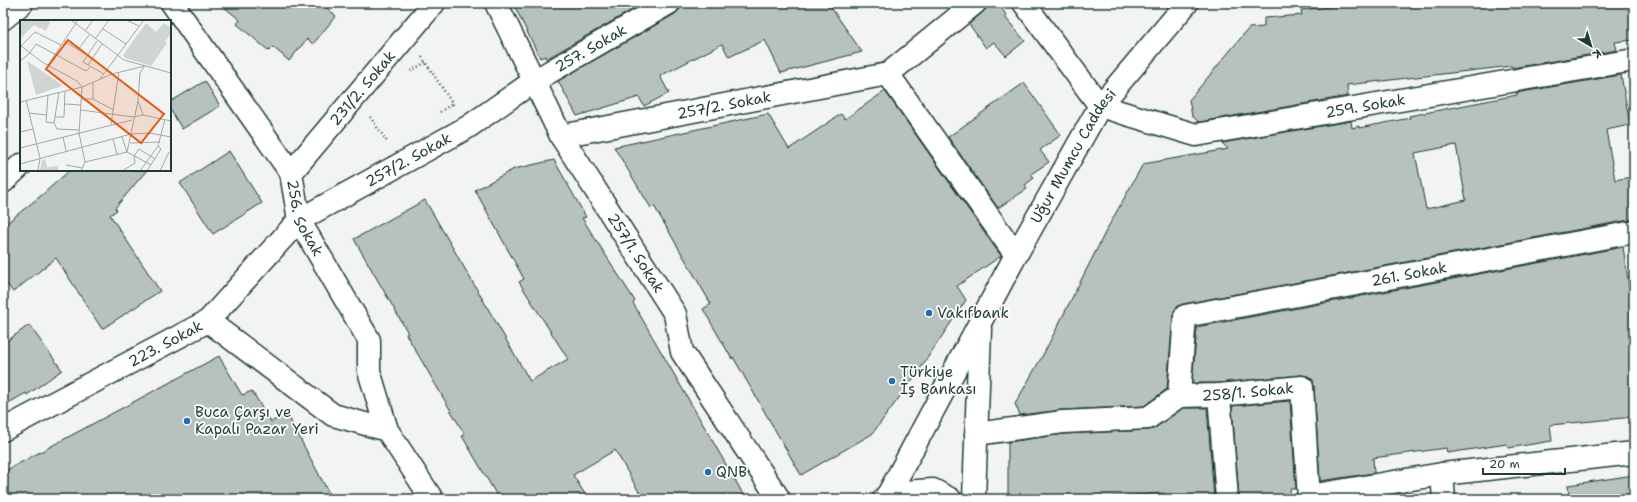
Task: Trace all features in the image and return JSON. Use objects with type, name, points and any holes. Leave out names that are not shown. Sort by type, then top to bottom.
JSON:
[{"type":"street","points":[[3,19],[22,3]]},
{"type":"street","name":"231/2. Sokak","points":[[291,173],[434,3]]},
{"type":"street","name":"257/1. Sokak","points":[[496,3],[561,136],[675,314],[682,352],[779,499]]},
{"type":"street","name":"257. Sokak","points":[[534,81],[669,3]]},
{"type":"street","name":"257/2. Sokak","points":[[561,136],[888,74],[975,3]]},
{"type":"street","points":[[1024,3],[1100,106]]},
{"type":"street","name":"Uğur Mumcu Caddesi","points":[[886,496],[1016,255],[1100,106],[1187,3]]},
{"type":"street","name":"256. Sokak","points":[[178,11],[291,173],[299,220],[369,340],[369,371],[387,430],[432,499]]},
{"type":"street","name":"259. Sokak","points":[[1100,106],[1196,135],[1634,60]]},
{"type":"street","points":[[888,74],[1016,255]]},
{"type":"street","name":"257/2. Sokak","points":[[299,220],[468,127],[534,81]]},
{"type":"street","points":[[3,182],[20,166]]},
{"type":"street","name":"223. Sokak","points":[[3,430],[208,321],[299,220]]},
{"type":"street","name":"261. Sokak","points":[[1179,396],[1185,316],[1634,232]]},
{"type":"street","points":[[208,321],[333,415],[387,430]]},
{"type":"street","name":"Uğur Mumcu Caddesi","points":[[974,499],[980,324]]},
{"type":"street","name":"258/1. Sokak","points":[[1179,396],[1219,396],[1302,387],[1309,497]]},
{"type":"street","points":[[976,434],[1063,422],[1148,418],[1179,396]]},
{"type":"street","points":[[1219,396],[1227,499]]},
{"type":"street","points":[[1309,497],[1442,474],[1634,453]]},
{"type":"street","points":[[1442,474],[1444,499]]},
{"type":"street","points":[[886,496],[933,490],[950,499]]},
{"type":"path","points":[[408,34],[468,127]]},
{"type":"path","points":[[356,96],[401,163]]},
{"type":"building","points":[[219,3],[321,3],[336,16],[313,44],[307,39],[289,61],[273,47],[269,51],[237,24],[240,20]]},
{"type":"building","points":[[513,3],[644,3],[546,59],[545,56],[540,58]]},
{"type":"building","points":[[681,3],[828,3],[862,52],[781,73],[765,40],[729,57],[722,44],[660,76],[669,93],[644,106],[639,97],[577,116],[558,81],[675,14],[680,9]]},
{"type":"building","points":[[987,3],[998,3],[1007,16],[1005,17],[1025,41],[1006,56],[994,42],[986,48],[969,24],[983,12]]},
{"type":"building","points":[[1367,3],[1634,3],[1634,40],[1615,42],[1617,50],[1512,68],[1512,66],[1347,85],[1348,96],[1199,122],[1192,116],[1189,100],[1249,28],[1264,27],[1264,18],[1302,15],[1301,10]]},
{"type":"building","points":[[1621,75],[1630,125],[1606,130],[1615,180],[1631,177],[1634,193],[1634,219],[1183,304],[1177,306],[1173,315],[1167,389],[1144,406],[1062,410],[1020,415],[1015,404],[1044,353],[1107,229],[1143,164],[1228,149],[1222,143],[1351,121],[1352,128],[1359,126],[1359,128],[1410,118],[1409,116],[1517,95],[1516,93]],"holes":[[[1456,145],[1466,200],[1426,209],[1415,153]]]},
{"type":"building","points":[[205,81],[220,106],[182,129],[171,111],[171,101]]},
{"type":"building","points":[[1024,83],[1061,135],[1040,150],[1049,162],[1031,174],[1034,178],[1025,185],[1027,189],[998,208],[948,137]]},
{"type":"building","points":[[885,91],[1001,256],[957,286],[966,300],[916,375],[872,434],[801,475],[733,357],[732,359],[703,309],[711,304],[654,206],[651,208],[614,147],[768,114],[789,149],[841,114],[845,119]]},
{"type":"building","points":[[229,151],[262,203],[213,234],[180,183]]},
{"type":"building","points":[[554,160],[586,217],[582,218],[635,301],[633,303],[746,499],[643,499],[615,450],[573,475],[588,499],[499,499],[462,436],[465,435],[406,334],[408,333],[354,239],[425,200],[530,381],[568,359],[519,282],[524,279],[475,190],[514,169]]},
{"type":"building","points":[[69,171],[146,171],[115,208],[117,210],[110,215],[160,291],[102,329],[56,258],[13,292],[3,279],[3,226]]},
{"type":"building","points":[[1623,247],[1632,305],[1630,305],[1634,358],[1634,417],[1550,425],[1552,441],[1508,448],[1507,444],[1447,453],[1446,448],[1373,458],[1374,473],[1320,481],[1314,386],[1313,380],[1308,376],[1301,375],[1218,383],[1192,383],[1197,327]]},
{"type":"building","points":[[29,325],[62,370],[27,395],[26,393],[3,406],[3,344]]},
{"type":"building","name":"Buca Çarşı ve Kapalı Pazar Yeri","points":[[219,356],[242,395],[252,391],[271,422],[287,414],[332,499],[3,499],[3,472]]},
{"type":"building","points":[[1290,401],[1296,489],[1290,489],[1291,499],[1239,499],[1232,406]]},
{"type":"building","points":[[1183,408],[1207,408],[1214,499],[1165,499],[1164,493],[1089,499],[1008,499],[1008,442],[1064,434],[1149,430],[1155,428]]},
{"type":"building","points":[[1634,475],[1634,499],[1569,499],[1568,485]]},
{"type":"place","name":"Vakıfbank","points":[[929,313]]},
{"type":"place","name":"Türkiye İş Bankası","points":[[892,381]]},
{"type":"place","name":"Buca Çarşı ve Kapalı Pazar Yeri","points":[[187,421]]},
{"type":"place","name":"QNB","points":[[708,472]]}]
